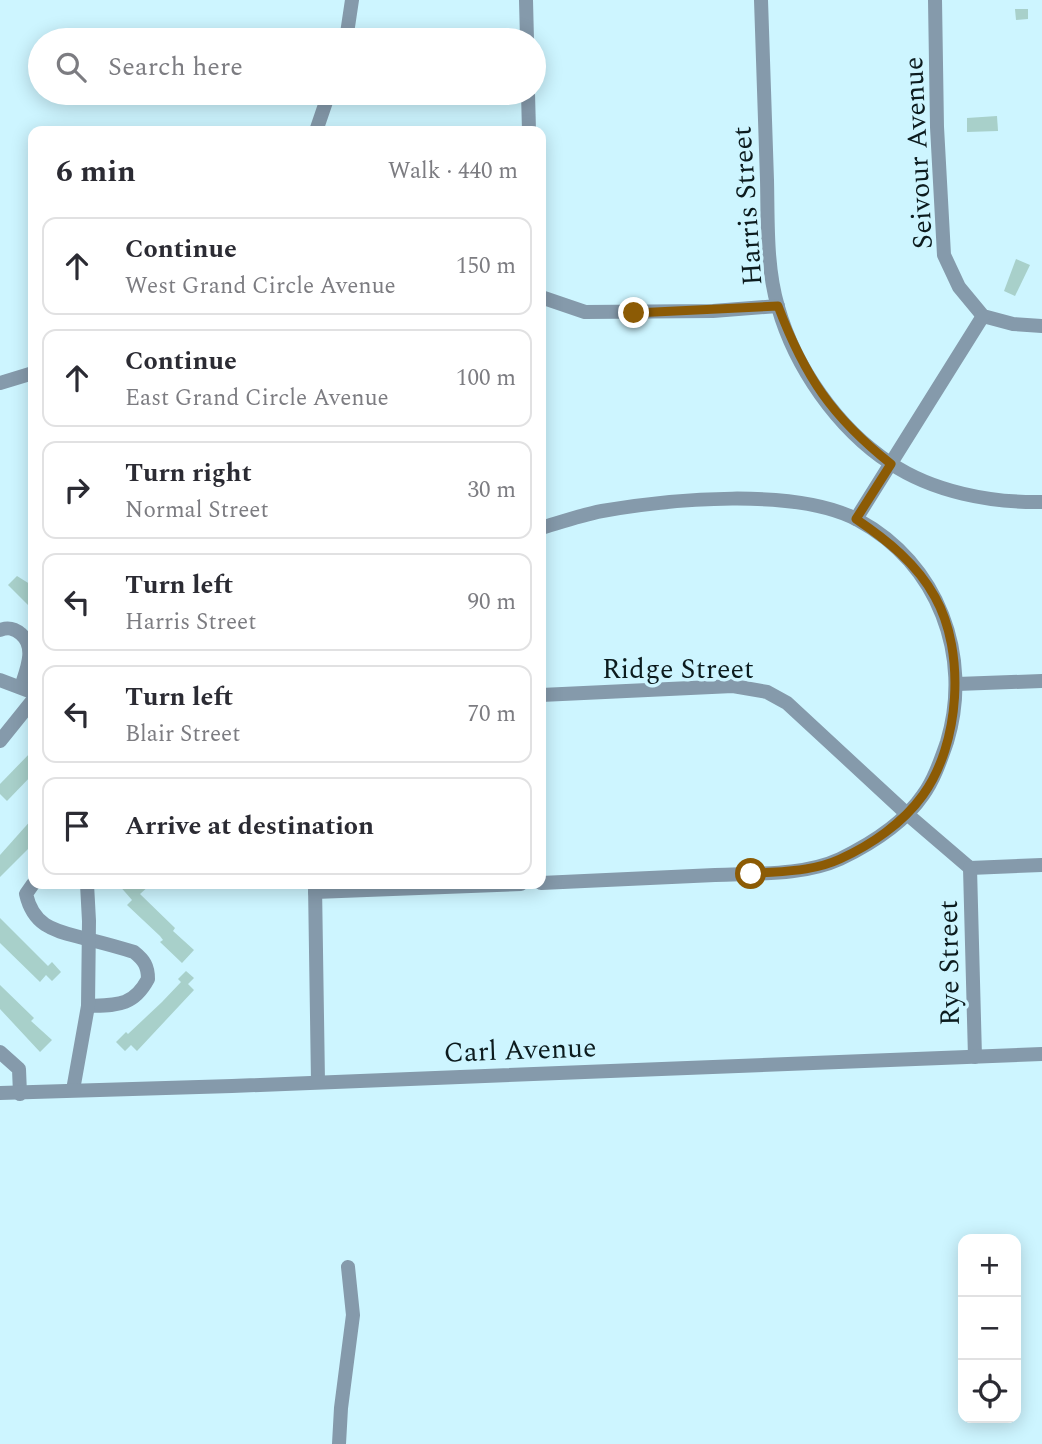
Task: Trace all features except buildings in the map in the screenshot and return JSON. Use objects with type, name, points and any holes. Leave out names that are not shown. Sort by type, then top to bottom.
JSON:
[{"type":"street","points":[[348,28],[352,0]]},
{"type":"street","points":[[526,0],[527,28]]},
{"type":"street","name":"Harris Street","points":[[761,0],[769,262],[778,306],[792,343],[811,380],[861,440],[891,464],[960,493],[998,501],[1042,502]]},
{"type":"street","name":"Seivour Avenue","points":[[935,0],[937,127],[944,255],[960,287],[983,316]]},
{"type":"street","points":[[318,126],[325,105]]},
{"type":"street","points":[[528,105],[528,126]]},
{"type":"street","points":[[546,299],[585,312],[713,311],[778,306]]},
{"type":"street","points":[[856,519],[983,316],[1013,324],[1042,326]]},
{"type":"street","points":[[0,383],[28,375]]},
{"type":"street","points":[[546,527],[600,511],[669,503],[758,498],[814,505],[856,519],[886,539],[910,563],[935,597],[949,632],[957,684],[953,721],[942,758],[925,793],[907,814],[873,841],[838,860],[806,869],[546,883]]},
{"type":"street","points":[[0,630],[9,628],[17,631],[28,643]]},
{"type":"street","points":[[0,680],[27,690]]},
{"type":"street","points":[[957,684],[1042,681]]},
{"type":"street","name":"Ridge Street","points":[[546,695],[733,686],[767,692],[787,703],[970,868]]},
{"type":"street","points":[[0,741],[28,705]]},
{"type":"street","points":[[970,868],[1042,865]]},
{"type":"street","name":"Rye Street","points":[[970,868],[975,1057]]},
{"type":"street","points":[[30,889],[26,894],[29,906],[36,917],[52,929],[134,952],[144,961],[148,969],[148,979],[132,999],[120,1005],[88,1006]]},
{"type":"street","points":[[74,1090],[88,1006],[87,889]]},
{"type":"street","points":[[315,889],[318,1082]]},
{"type":"street","points":[[0,1052],[19,1069],[20,1094]]},
{"type":"street","name":"Carl Avenue","points":[[0,1093],[1042,1054]]},
{"type":"street","points":[[339,1444],[353,1315],[348,1267]]},
{"type":"route","points":[[634,313],[778,306],[792,343],[811,380],[861,440],[891,464],[856,519],[886,539],[910,563],[935,597],[949,632],[957,684],[953,721],[942,758],[925,793],[907,814],[873,841],[838,860],[806,869],[751,874]]}]
